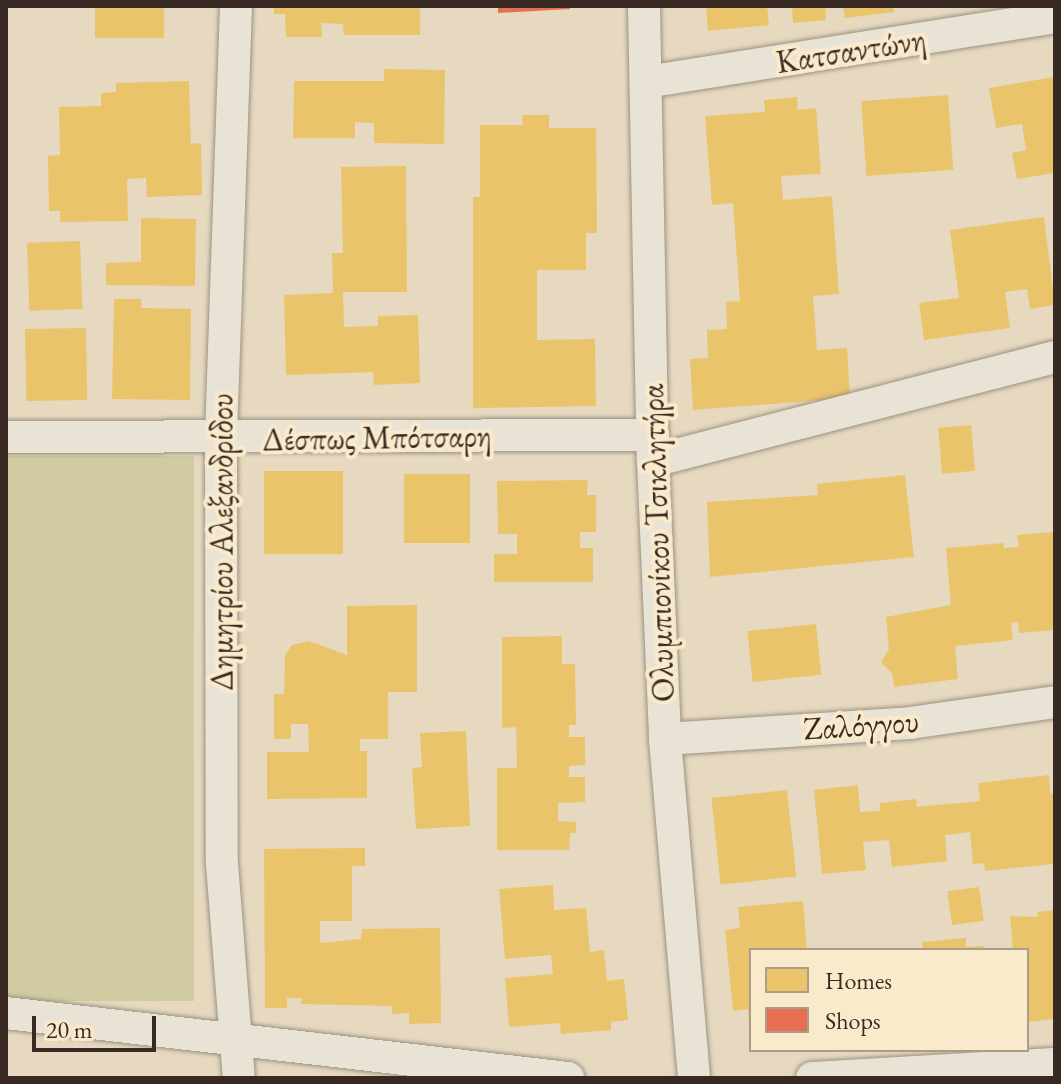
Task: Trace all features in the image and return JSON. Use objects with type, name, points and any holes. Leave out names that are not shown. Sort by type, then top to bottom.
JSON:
[{"type":"street","name":"Δημητρίου Αλεξανδρίδου","points":[[236,6],[221,439],[222,864],[239,1078]]},
{"type":"street","name":"Ολυμπιονίκου Τσικλητήρα","points":[[644,6],[653,448],[665,739],[694,1078]]},
{"type":"street","name":"Κατσαντώνη","points":[[646,82],[1055,17]]},
{"type":"street","name":"Δέσπως Μπότσαρη","points":[[6,437],[653,448],[1055,357]]},
{"type":"street","name":"Ζαλόγγου","points":[[665,739],[910,723],[1055,702]]},
{"type":"street","points":[[6,1013],[238,1037],[568,1078]]},
{"type":"street","points":[[812,1078],[1055,1064]]},
{"type":"shaded area","points":[[6,456],[194,456],[194,1001],[6,1001]]},
{"type":"building: Homes","points":[[95,6],[164,6],[164,38],[95,38]]},
{"type":"building: Homes","points":[[274,6],[420,6],[420,35],[344,35],[343,24],[321,23],[322,37],[286,37],[285,14],[274,14]]},
{"type":"building: Homes","points":[[706,6],[767,6],[769,25],[708,31]]},
{"type":"building: Homes","points":[[792,6],[825,6],[826,20],[793,23]]},
{"type":"building: Homes","points":[[843,6],[893,6],[894,12],[845,18]]},
{"type":"building: Homes","points":[[384,69],[445,70],[444,144],[374,143],[374,123],[355,122],[355,138],[293,138],[294,81],[384,81]]},
{"type":"building: Homes","points":[[1055,77],[1055,173],[1017,179],[1012,153],[1026,150],[1022,124],[996,128],[989,88]]},
{"type":"building: Homes","points":[[189,81],[191,144],[201,143],[202,195],[147,197],[146,178],[127,179],[128,221],[60,222],[60,211],[49,211],[48,156],[60,155],[59,107],[101,106],[101,93],[116,92],[116,83]]},
{"type":"building: Homes","points":[[948,95],[953,170],[866,176],[861,101]]},
{"type":"building: Homes","points":[[797,97],[798,110],[816,108],[821,174],[781,176],[783,200],[832,196],[839,294],[813,296],[817,350],[847,348],[850,398],[693,410],[690,359],[708,358],[707,330],[727,329],[726,302],[740,301],[733,203],[712,205],[705,116],[765,112],[764,100]]},
{"type":"building: Homes","points":[[522,115],[549,115],[549,128],[596,128],[597,233],[586,233],[586,270],[537,270],[537,340],[595,339],[596,406],[473,408],[473,197],[480,197],[480,125],[523,125]]},
{"type":"building: Homes","points":[[406,166],[407,292],[343,292],[344,327],[378,326],[378,316],[418,315],[420,383],[374,385],[373,372],[286,375],[284,295],[333,293],[332,253],[343,253],[341,167]]},
{"type":"building: Homes","points":[[1044,217],[1055,305],[1030,309],[1027,289],[1005,292],[1010,328],[924,340],[919,303],[959,298],[950,230]]},
{"type":"building: Homes","points":[[141,218],[196,219],[195,286],[106,285],[106,263],[141,262]]},
{"type":"building: Homes","points":[[80,241],[82,309],[29,311],[27,243]]},
{"type":"building: Homes","points":[[114,299],[141,299],[141,308],[191,309],[190,400],[112,399]]},
{"type":"building: Homes","points":[[86,328],[87,400],[26,401],[25,329]]},
{"type":"building: Homes","points":[[971,425],[975,471],[942,474],[938,428]]},
{"type":"building: Homes","points":[[264,471],[343,471],[343,554],[264,554]]},
{"type":"building: Homes","points":[[404,474],[470,474],[470,543],[404,543]]},
{"type":"building: Homes","points":[[905,475],[914,557],[710,577],[707,502],[818,495],[817,484]]},
{"type":"building: Homes","points":[[588,480],[587,495],[596,495],[596,532],[580,532],[580,548],[593,548],[593,582],[494,582],[494,554],[517,554],[517,534],[498,534],[497,481]]},
{"type":"building: Homes","points":[[1055,532],[1055,630],[1019,633],[1018,622],[1011,623],[1013,640],[955,646],[958,679],[894,687],[892,673],[881,662],[889,649],[886,617],[951,605],[946,548],[1003,543],[1004,548],[1019,547],[1017,535]]},
{"type":"building: Homes","points":[[417,605],[417,692],[388,692],[388,739],[360,739],[360,751],[367,751],[367,798],[267,799],[267,752],[309,752],[308,724],[291,724],[291,739],[274,739],[274,694],[284,694],[285,655],[292,645],[309,641],[347,655],[347,606]]},
{"type":"building: Homes","points":[[816,624],[821,675],[753,682],[747,631]]},
{"type":"building: Homes","points":[[562,636],[562,664],[575,664],[576,725],[569,725],[569,737],[585,737],[585,765],[569,766],[569,777],[585,777],[585,802],[558,803],[558,821],[576,822],[576,833],[570,833],[569,850],[497,850],[497,768],[517,768],[516,727],[502,728],[502,637]]},
{"type":"building: Homes","points":[[466,731],[470,826],[416,829],[412,768],[422,767],[420,733]]},
{"type":"building: Homes","points":[[1049,775],[1050,794],[1055,793],[1053,864],[985,871],[984,863],[973,864],[970,832],[945,835],[947,861],[892,867],[889,840],[863,842],[866,870],[822,874],[814,790],[858,785],[860,812],[880,811],[880,803],[916,799],[917,807],[980,801],[978,783]]},
{"type":"building: Homes","points":[[787,790],[796,877],[721,884],[711,798]]},
{"type":"building: Homes","points":[[365,848],[365,866],[352,866],[352,921],[320,921],[320,943],[361,939],[362,929],[440,928],[441,1023],[409,1024],[409,1013],[392,1014],[392,1006],[301,1004],[302,998],[287,998],[287,1008],[265,1008],[264,849]]},
{"type":"building: Homes","points":[[553,885],[554,910],[586,908],[590,952],[604,950],[607,981],[624,979],[628,1020],[611,1022],[611,1030],[561,1034],[560,1023],[509,1027],[505,978],[553,974],[551,955],[505,959],[499,889]]},
{"type":"building: Homes","points":[[979,887],[984,921],[952,925],[947,891]]},
{"type":"building: Homes","points":[[803,901],[807,948],[749,948],[749,1022],[748,1009],[733,1011],[725,930],[740,928],[738,907]]},
{"type":"building: Homes","points":[[1055,910],[1055,1019],[1029,1022],[1029,948],[1013,948],[1010,916],[1038,917],[1037,912]]},
{"type":"building: Homes","points":[[966,938],[966,947],[984,948],[923,948],[922,942]]},
{"type":"building: Shops","points":[[498,6],[570,6],[570,9],[498,13]]}]
